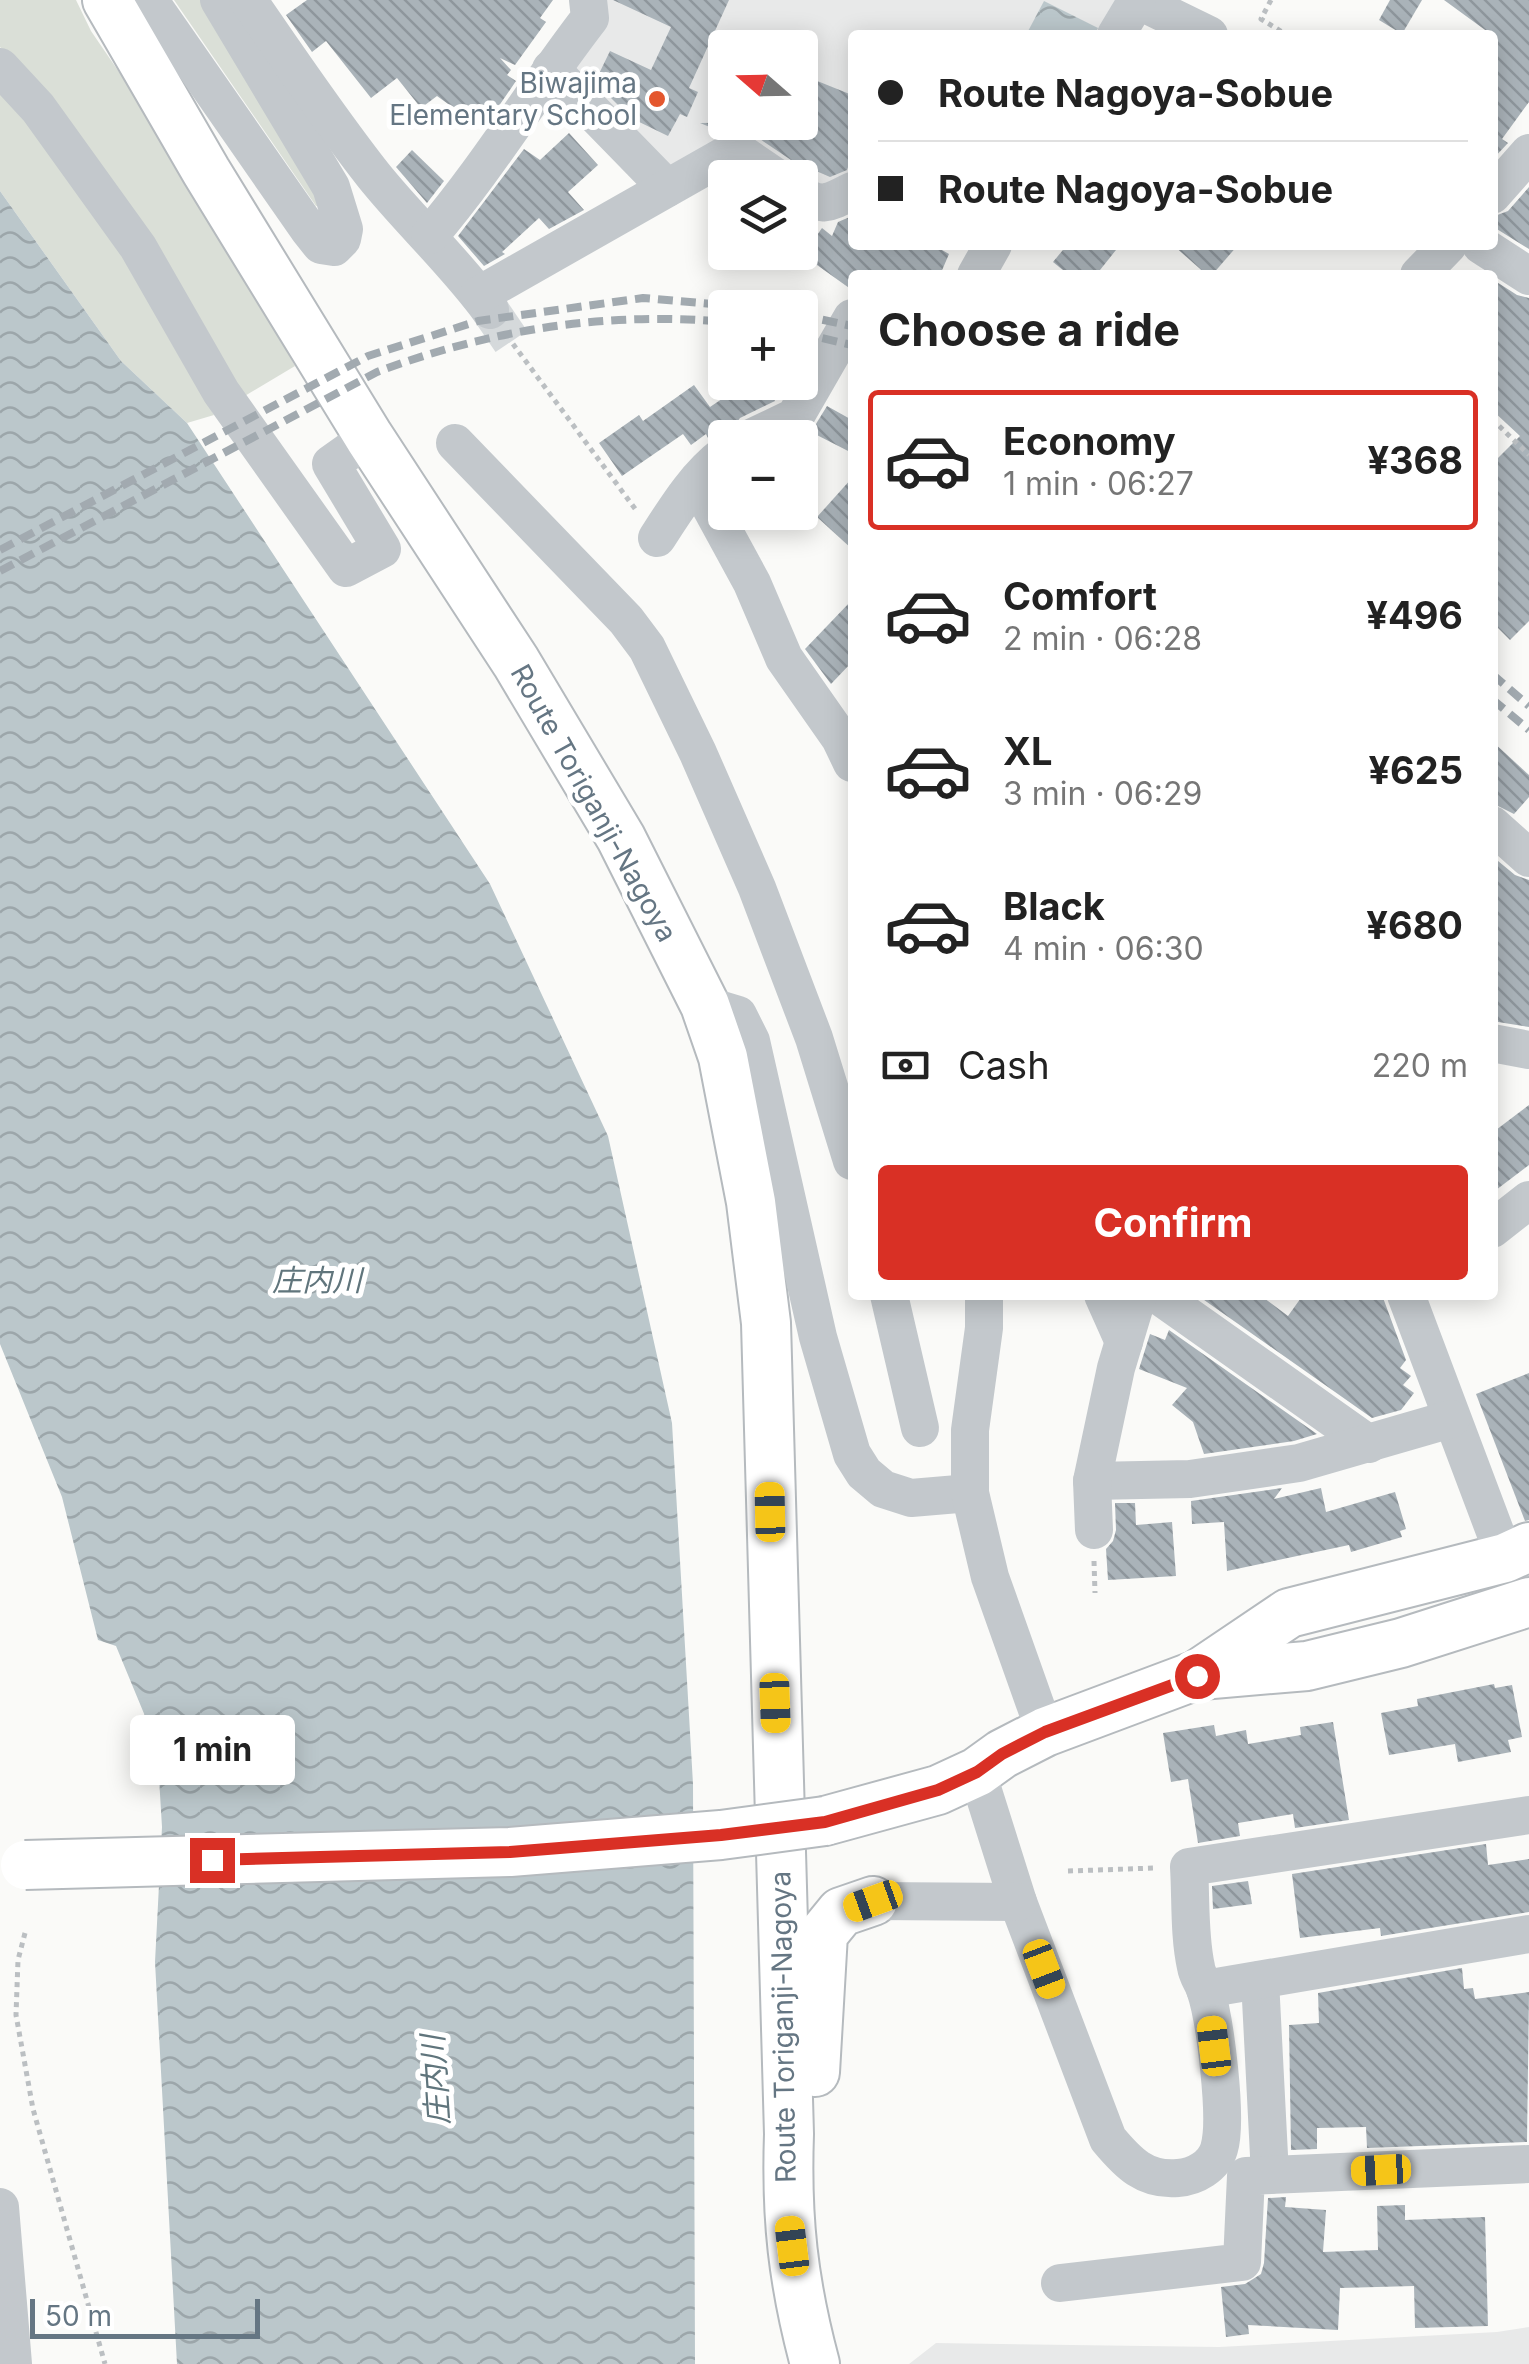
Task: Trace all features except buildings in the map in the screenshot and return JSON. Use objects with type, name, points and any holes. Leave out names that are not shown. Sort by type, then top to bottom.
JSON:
[{"type":"main road","name":"Route Toriganji-Nagoya","points":[[107,0],[206,171],[369,437],[516,662],[621,838],[705,1006],[723,1057],[752,1202],[766,1323],[789,2134],[787,2208],[796,2285],[815,2364]]},
{"type":"main road","points":[[13,1864],[510,1852],[721,1835],[825,1822],[938,1790],[1045,1732],[1197,1676],[1290,1613],[1517,1552],[1527,1610],[1307,1666],[1197,1676]]},
{"type":"main road","points":[[789,2134],[813,2092],[823,1934],[841,1912],[873,1901]]},
{"type":"street","points":[[149,0],[309,230],[321,245],[334,248],[344,229],[331,187],[219,0]]},
{"type":"street","points":[[248,0],[377,179],[430,235],[484,303],[708,165]]},
{"type":"street","points":[[430,235],[590,18],[588,0]]},
{"type":"street","points":[[1119,30],[1137,0],[1199,30]]},
{"type":"street","points":[[0,68],[38,108],[138,247],[221,392],[346,568],[382,549],[332,464],[369,437]]},
{"type":"street","points":[[551,69],[667,188]]},
{"type":"street","points":[[717,160],[731,152],[751,160]]},
{"type":"street","points":[[1498,183],[1529,153]]},
{"type":"street","points":[[818,203],[824,205],[848,193]]},
{"type":"street","points":[[1424,270],[1443,250]]},
{"type":"street","points":[[1489,250],[1529,276]]},
{"type":"street","points":[[789,420],[795,417],[848,325]]},
{"type":"street","points":[[455,444],[626,620],[646,648],[698,753],[756,888],[814,1038],[848,1148]]},
{"type":"street","points":[[657,538],[708,470]]},
{"type":"street","points":[[696,482],[752,584],[784,658],[848,755]]},
{"type":"street","points":[[1498,830],[1529,858]]},
{"type":"street","points":[[705,1006],[738,1015],[751,1041],[818,1337],[852,1454],[864,1473],[883,1489],[911,1498],[970,1493]]},
{"type":"street","points":[[1498,1044],[1529,1050]]},
{"type":"street","points":[[1498,1224],[1529,1200]]},
{"type":"street","points":[[890,1300],[920,1428]]},
{"type":"street","points":[[984,1300],[970,1430],[970,1493],[990,1577],[1045,1732]]},
{"type":"street","points":[[1105,1300],[1124,1342]]},
{"type":"street","points":[[1094,1530],[1092,1481],[1137,1300]]},
{"type":"street","points":[[1165,1300],[1369,1444]]},
{"type":"street","points":[[1409,1300],[1450,1419],[1517,1552]]},
{"type":"street","points":[[1092,1481],[1190,1479],[1300,1462],[1450,1419]]},
{"type":"street","points":[[977,1772],[1018,1902],[1108,2139],[1129,2164],[1156,2178],[1182,2178],[1203,2171],[1218,2153],[1223,2127],[1205,1989],[1196,1969],[1190,1867],[1529,1815]]},
{"type":"street","points":[[873,1901],[1018,1902]]},
{"type":"street","points":[[1205,1989],[1529,1934]]},
{"type":"street","points":[[1260,1980],[1270,2175]]},
{"type":"street","points":[[1060,2282],[1242,2262],[1246,2176],[1529,2164]]},
{"type":"street","points":[[0,2207],[13,2364]]},
{"type":"path","points":[[1271,0],[1261,19],[1279,30]]},
{"type":"path","points":[[514,344],[657,538]]},
{"type":"path","points":[[1498,425],[1529,455]]},
{"type":"path","points":[[1068,1871],[1190,1867]]},
{"type":"path","points":[[25,1933],[18,1960],[16,2015],[34,2110],[105,2364]]},
{"type":"shaded area","points":[[0,0],[76,0],[91,31],[188,173],[295,366],[243,397],[50,100],[0,47]]},
{"type":"shaded area","points":[[174,0],[213,0],[323,205],[316,206]]},
{"type":"shaded area","name":"Biwajima Elementary School","points":[[598,0],[1118,0],[1112,30],[848,30],[848,186],[822,200],[818,197],[818,160],[762,160],[747,150],[708,160],[708,164],[676,176],[567,76]]},
{"type":"shaded area","points":[[0,93],[28,120],[129,261],[214,415],[187,423],[121,361],[0,191]]},
{"type":"shaded area","points":[[1529,2327],[1529,2364],[909,2364],[936,2343],[1219,2347]]},
{"type":"water","points":[[1044,1],[1098,28],[1097,30],[1029,30]]},
{"type":"water","name":"庄内川","points":[[0,191],[121,361],[187,423],[490,884],[608,1136],[672,1423],[693,1784],[695,2364],[177,2364],[155,1962],[162,1827],[157,1745],[116,1646],[98,1640],[62,1497],[0,1344]]},
{"type":"tunnel","points":[[490,310],[513,344]]},
{"type":"railway","points":[[0,550],[368,356],[478,321],[643,298],[708,304]]},
{"type":"railway","points":[[0,571],[377,372],[419,357],[548,327],[636,319],[708,321]]},
{"type":"railway","points":[[818,319],[848,325]]},
{"type":"railway","points":[[818,337],[848,344]]},
{"type":"railway","points":[[1498,679],[1529,706]]},
{"type":"railway","points":[[1498,704],[1529,730]]},
{"type":"place","name":"Biwajima Elementary School","points":[[657,99]]},
{"type":"route","points":[[212,1860],[510,1852],[721,1835],[825,1822],[938,1790],[1045,1732],[1197,1676]]}]
